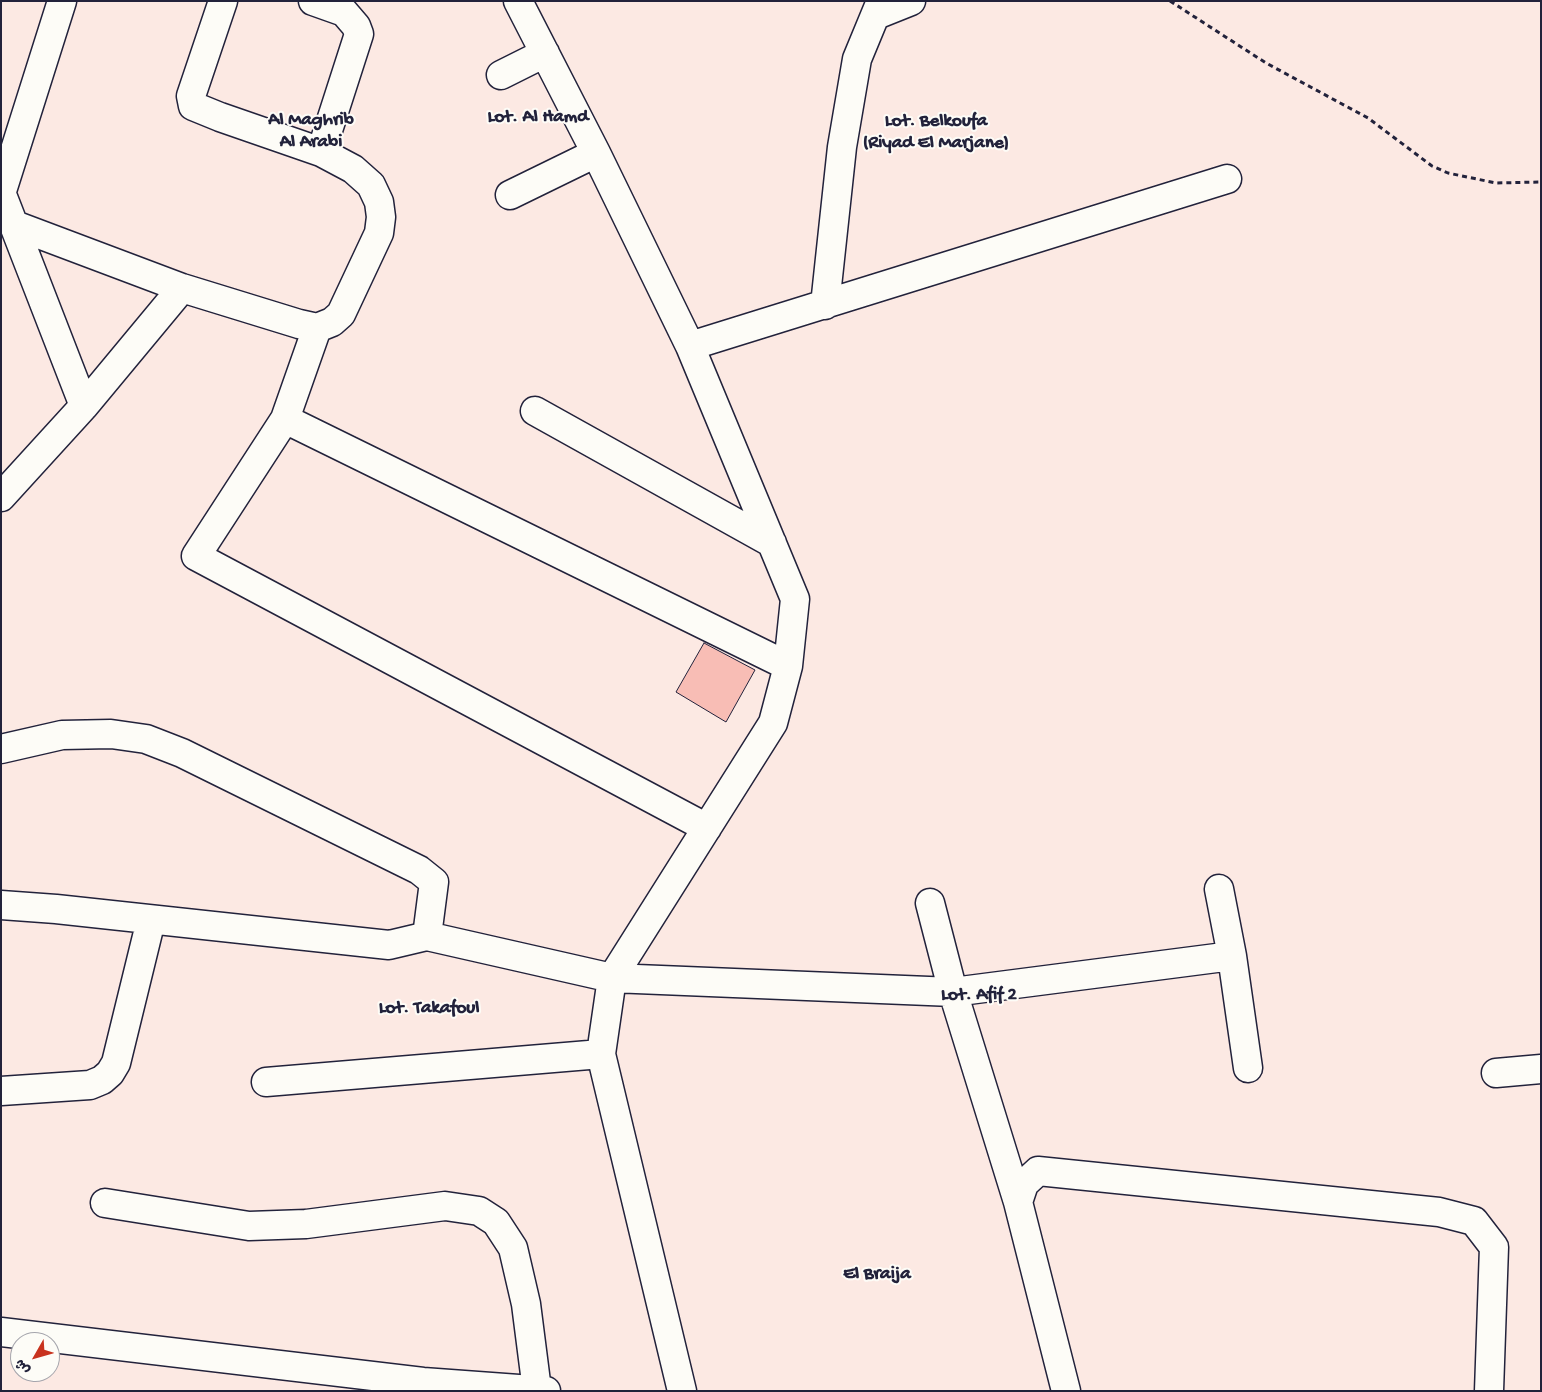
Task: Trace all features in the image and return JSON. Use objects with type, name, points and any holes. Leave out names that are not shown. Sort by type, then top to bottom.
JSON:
[{"type":"street","points":[[62,1],[1,193],[84,406]]},
{"type":"street","points":[[12,224],[182,288],[317,328],[332,322],[341,314],[379,233],[381,216],[379,202],[371,185],[352,170],[321,152],[193,106],[191,96],[223,1]]},
{"type":"street","points":[[313,1],[344,12],[356,26],[359,34],[321,152]]},
{"type":"street","points":[[518,1],[596,153],[690,346],[795,599],[788,666],[773,723],[612,978],[601,1054],[682,1391]]},
{"type":"street","points":[[825,305],[842,147],[857,59],[879,8],[911,1]]},
{"type":"street","points":[[501,74],[545,53]]},
{"type":"street","points":[[510,195],[596,153]]},
{"type":"street","points":[[690,346],[1227,179]]},
{"type":"street","points":[[1,497],[84,406],[182,288]]},
{"type":"street","points":[[317,328],[285,419],[196,556],[706,828]]},
{"type":"street","points":[[534,411],[772,543]]},
{"type":"street","points":[[285,419],[788,666]]},
{"type":"street","points":[[1,749],[62,735],[111,734],[146,739],[182,753],[419,870],[434,882],[427,936]]},
{"type":"street","points":[[1219,889],[1232,956],[1248,1068]]},
{"type":"street","points":[[930,903],[953,992],[1018,1202],[1066,1391]]},
{"type":"street","points":[[1,905],[389,945],[427,936],[612,978],[953,992],[1232,956]]},
{"type":"street","points":[[1,1091],[90,1085],[102,1080],[110,1073],[116,1062],[150,920]]},
{"type":"street","points":[[266,1082],[601,1054]]},
{"type":"street","points":[[1496,1072],[1541,1069]]},
{"type":"street","points":[[1018,1202],[1024,1184],[1038,1171],[1439,1212],[1474,1221],[1494,1247],[1489,1391]]},
{"type":"street","points":[[1,1332],[423,1386],[542,1390],[526,1304],[513,1248],[496,1222],[479,1211],[445,1206],[306,1224],[250,1226],[105,1203]]},
{"type":"path","points":[[1170,1],[1266,63],[1368,118],[1432,166],[1448,173],[1496,182],[1541,182]]},
{"type":"building","points":[[704,643],[755,670],[726,722],[676,692]]},
{"type":"district","name":"Lot. Al Hamd","points":[[538,118]]},
{"type":"district","name":"Al Maghrib Al Arabi","points":[[311,132]]},
{"type":"district","name":"Lot. Belkoufa (Riyad El Marjane)","points":[[936,133]]},
{"type":"district","name":"Lot. Afif 2","points":[[979,996]]},
{"type":"district","name":"Lot. Takafoul","points":[[429,1009]]},
{"type":"district","name":"El Braija","points":[[877,1275]]}]
